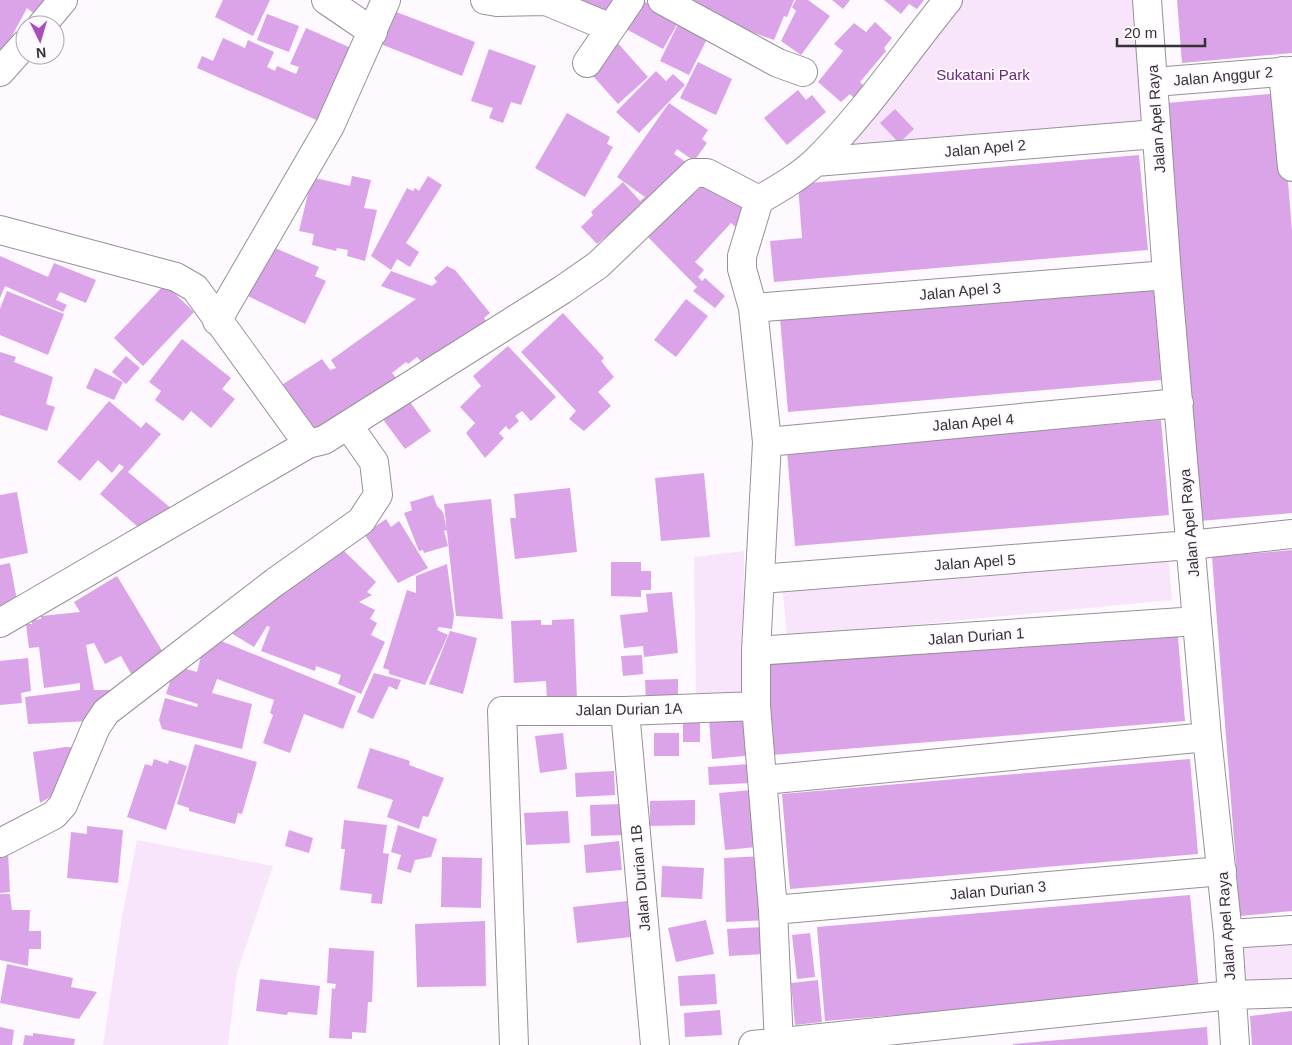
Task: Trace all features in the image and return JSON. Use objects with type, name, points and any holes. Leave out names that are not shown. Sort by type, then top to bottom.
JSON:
[{"type":"street","points":[[326,0],[373,32]]},
{"type":"street","points":[[217,321],[330,126],[386,0]]},
{"type":"street","points":[[485,0],[497,2],[546,2],[611,28]]},
{"type":"street","points":[[587,63],[630,0]]},
{"type":"street","points":[[662,0],[778,64],[803,72]]},
{"type":"street","points":[[948,0],[914,41],[881,88],[815,162],[759,200],[742,256],[742,269],[753,308],[767,442],[756,651],[756,706],[764,780],[773,910],[770,1044],[1231,995],[1292,994]]},
{"type":"street","name":"Jalan Apel Raya","points":[[1147,0],[1167,275],[1207,737],[1228,934],[1235,1045]]},
{"type":"street","points":[[0,72],[15,55]]},
{"type":"street","points":[[1288,71],[1292,167]]},
{"type":"street","name":"Jalan Anggur 2","points":[[1154,82],[1288,71]]},
{"type":"street","name":"Jalan Apel 2","points":[[815,162],[1156,134]]},
{"type":"street","points":[[0,623],[308,444],[324,440],[562,290],[598,265],[694,174],[707,173],[759,200]]},
{"type":"street","points":[[0,230],[176,277],[195,288],[217,321],[308,444]]},
{"type":"street","name":"Jalan Apel 3","points":[[753,308],[1167,275]]},
{"type":"street","name":"Jalan Apel 4","points":[[767,442],[1179,403]]},
{"type":"street","points":[[0,843],[54,816],[63,806],[96,727],[106,712],[275,582],[361,521],[378,495],[374,462],[348,425]]},
{"type":"street","name":"Jalan Apel 5","points":[[760,578],[1190,545],[1292,534]]},
{"type":"street","name":"Jalan Durian 1","points":[[756,651],[1197,621]]},
{"type":"street","name":"Jalan Durian 1A","points":[[514,1045],[502,711],[624,711],[756,706]]},
{"type":"street","name":"Jalan Durian 1B","points":[[624,711],[655,1045]]},
{"type":"street","points":[[764,780],[1207,737]]},
{"type":"street","name":"Jalan Durian 3","points":[[773,910],[1222,870]]},
{"type":"street","points":[[1228,934],[1292,930]]},
{"type":"green space","name":"Sukatani Park","points":[[948,0],[1147,0],[1156,134],[815,162]]},
{"type":"green space","points":[[744,551],[743,700],[696,702],[694,557]]},
{"type":"green space","points":[[1168,552],[1172,600],[787,637],[782,584]]},
{"type":"green space","points":[[137,840],[273,866],[237,973],[228,1045],[103,1045],[123,911]]},
{"type":"green space","points":[[1292,942],[1292,985],[1238,990],[1232,948]]},
{"type":"building","points":[[0,0],[44,0],[49,4],[38,15],[27,8],[23,15],[15,15],[15,30],[0,58]]},
{"type":"building","points":[[223,0],[270,0],[253,36],[215,17]]},
{"type":"building","points":[[574,0],[618,0],[608,18]]},
{"type":"building","points":[[642,0],[679,21],[663,49],[626,29]]},
{"type":"building","points":[[685,0],[794,0],[787,17],[784,16],[774,40],[713,18]]},
{"type":"building","points":[[796,0],[808,0],[830,16],[801,55],[781,41],[796,11],[792,7]]},
{"type":"building","points":[[832,0],[850,0],[843,9]]},
{"type":"building","points":[[884,0],[924,0],[917,9],[909,4],[901,14]]},
{"type":"building","points":[[1177,0],[1292,0],[1292,53],[1182,63]]},
{"type":"building","points":[[391,10],[475,42],[462,76],[378,43]]},
{"type":"building","points":[[267,14],[299,26],[289,52],[257,40]]},
{"type":"building","points":[[681,18],[710,33],[689,75],[660,61]]},
{"type":"building","points":[[875,22],[892,38],[884,48],[886,51],[860,82],[864,86],[854,98],[850,94],[841,102],[818,82],[843,51],[834,44],[854,23],[866,32]]},
{"type":"building","points":[[306,28],[360,52],[328,125],[197,68],[202,56],[213,61],[223,38],[245,48],[248,40],[274,52],[267,67],[275,71],[277,66],[296,74],[299,67],[290,64]]},
{"type":"building","points":[[615,40],[648,77],[618,104],[585,67]]},
{"type":"building","points":[[489,49],[536,66],[521,105],[511,102],[503,123],[489,118],[493,108],[471,101]]},
{"type":"building","points":[[698,62],[732,79],[716,115],[680,98]]},
{"type":"building","points":[[656,71],[666,81],[673,74],[685,85],[639,133],[616,112]]},
{"type":"building","points":[[798,90],[806,100],[812,95],[826,112],[787,145],[764,118]]},
{"type":"building","points":[[1281,93],[1292,231],[1292,513],[1200,521],[1167,103]]},
{"type":"building","points":[[669,103],[708,130],[702,139],[707,143],[694,161],[677,149],[674,154],[689,164],[613,238],[609,234],[597,244],[581,227],[593,215],[591,212],[623,182],[640,201],[645,197],[617,177]]},
{"type":"building","points":[[895,109],[914,129],[899,143],[880,123]]},
{"type":"building","points":[[567,113],[610,137],[607,144],[613,147],[585,197],[535,168]]},
{"type":"building","points":[[1139,155],[1148,250],[774,282],[770,241],[802,238],[798,184]]},
{"type":"building","points":[[352,176],[371,180],[364,208],[377,210],[365,261],[347,256],[348,250],[337,248],[336,251],[312,245],[314,234],[299,231],[311,181],[315,182],[315,178],[350,186]]},
{"type":"building","points":[[428,176],[442,185],[406,243],[419,252],[410,267],[397,259],[391,270],[371,256],[407,188],[413,191],[415,188],[419,191]]},
{"type":"building","points":[[710,179],[724,187],[746,210],[738,229],[731,223],[695,262],[704,270],[698,277],[702,281],[705,278],[725,296],[715,308],[693,291],[697,287],[646,235],[685,194],[689,198]]},
{"type":"building","points":[[275,248],[319,267],[315,276],[326,281],[305,324],[248,296],[268,256],[271,257]]},
{"type":"building","points":[[0,256],[48,277],[54,263],[96,280],[86,303],[60,292],[56,300],[67,305],[63,312],[5,286],[0,298]]},
{"type":"building","points":[[447,266],[455,270],[490,313],[484,318],[489,325],[472,336],[469,332],[424,365],[417,357],[408,364],[406,362],[392,373],[398,380],[367,404],[363,399],[315,436],[280,386],[322,359],[330,370],[336,368],[331,360],[416,299],[381,286],[391,271],[432,286],[437,282],[434,278]]},
{"type":"building","points":[[165,284],[194,312],[143,366],[114,338]]},
{"type":"building","points":[[1154,286],[1161,380],[788,412],[780,318]]},
{"type":"building","points":[[7,291],[64,314],[48,355],[0,335],[0,309]]},
{"type":"building","points":[[686,299],[708,316],[676,357],[654,340]]},
{"type":"building","points":[[563,313],[604,358],[601,361],[614,377],[598,392],[611,406],[584,431],[569,419],[576,411],[521,352]]},
{"type":"building","points":[[182,339],[231,378],[222,389],[235,399],[211,428],[191,411],[183,421],[155,400],[161,391],[149,382]]},
{"type":"building","points":[[508,346],[556,397],[531,421],[522,411],[515,416],[519,421],[509,430],[506,426],[499,433],[504,438],[485,458],[466,433],[475,423],[460,407],[481,386],[473,376]]},
{"type":"building","points":[[0,352],[16,357],[14,362],[53,377],[46,404],[55,407],[47,431],[0,415]]},
{"type":"building","points":[[126,356],[140,368],[126,384],[112,372]]},
{"type":"building","points":[[95,368],[123,382],[114,400],[86,388]]},
{"type":"building","points":[[405,395],[431,431],[405,449],[379,414]]},
{"type":"building","points":[[109,401],[141,428],[146,422],[161,434],[128,472],[173,510],[145,533],[100,494],[124,467],[119,464],[112,473],[98,460],[80,481],[57,462]]},
{"type":"building","points":[[1161,420],[1169,515],[795,546],[787,452]]},
{"type":"building","points":[[704,473],[710,537],[661,541],[655,478]]},
{"type":"building","points":[[570,488],[577,552],[515,559],[510,518],[516,518],[514,494]]},
{"type":"building","points":[[17,492],[28,553],[0,559],[0,495]]},
{"type":"building","points":[[433,495],[437,506],[443,512],[447,530],[444,531],[448,546],[424,553],[423,550],[419,551],[404,513],[412,510],[410,502]]},
{"type":"building","points":[[491,499],[503,619],[456,616],[444,504]]},
{"type":"building","points":[[386,519],[391,527],[399,521],[428,568],[398,583],[364,534]]},
{"type":"building","points":[[341,548],[376,582],[367,592],[372,595],[359,602],[375,610],[370,619],[377,623],[371,635],[385,642],[361,694],[338,684],[341,675],[316,666],[315,671],[261,651],[270,627],[267,626],[254,647],[231,633]]},
{"type":"building","points":[[1292,550],[1292,911],[1240,916],[1212,557]]},
{"type":"building","points":[[611,562],[641,562],[641,571],[651,571],[651,590],[641,590],[641,597],[611,596]]},
{"type":"building","points":[[10,563],[18,606],[0,610],[0,565]]},
{"type":"building","points":[[447,564],[454,616],[452,629],[439,627],[437,630],[448,635],[425,685],[389,674],[389,670],[383,668],[407,590],[416,593],[416,576]]},
{"type":"building","points":[[117,576],[164,654],[134,679],[121,656],[105,664],[94,643],[86,645],[94,690],[120,690],[91,721],[28,724],[25,697],[80,690],[80,683],[44,688],[39,647],[29,648],[26,624],[32,624],[32,620],[41,619],[41,616],[80,612],[74,602]]},
{"type":"building","points":[[672,592],[678,653],[644,657],[643,646],[624,648],[620,615],[648,612],[646,594]]},
{"type":"building","points":[[574,619],[577,700],[547,701],[546,681],[514,683],[511,621],[541,620],[541,625],[552,625],[552,620]]},
{"type":"building","points":[[1177,626],[1185,721],[772,755],[764,660]]},
{"type":"building","points":[[450,631],[477,638],[463,694],[429,684]]},
{"type":"building","points":[[214,638],[356,696],[343,729],[304,714],[290,753],[263,743],[273,715],[270,713],[274,700],[217,679],[212,693],[252,704],[242,749],[162,729],[159,720],[165,698],[197,707],[198,704],[166,694],[175,666],[197,672],[203,648],[210,650]]},
{"type":"building","points":[[642,655],[643,674],[623,676],[621,656]]},
{"type":"building","points":[[28,658],[31,691],[21,693],[22,703],[0,705],[0,661]]},
{"type":"building","points":[[374,673],[401,680],[397,690],[389,686],[373,719],[357,712]]},
{"type":"building","points":[[678,679],[678,699],[646,700],[645,680]]},
{"type":"building","points":[[749,715],[753,755],[712,759],[709,719]]},
{"type":"building","points":[[683,718],[700,719],[700,742],[683,742]]},
{"type":"building","points":[[563,733],[567,769],[540,773],[535,736]]},
{"type":"building","points":[[654,733],[679,733],[679,756],[654,756]]},
{"type":"building","points":[[195,744],[257,762],[242,814],[238,813],[235,824],[189,811],[189,808],[177,804]]},
{"type":"building","points":[[65,747],[82,748],[70,785],[40,803],[33,752]]},
{"type":"building","points":[[370,748],[410,761],[409,765],[444,778],[428,817],[423,816],[419,829],[387,817],[393,800],[357,788]]},
{"type":"building","points":[[154,759],[168,764],[169,760],[187,766],[166,830],[127,817],[145,764],[152,766]]},
{"type":"building","points":[[1190,759],[1198,854],[790,889],[782,794]]},
{"type":"building","points":[[750,764],[751,783],[709,785],[708,767]]},
{"type":"building","points":[[614,771],[615,795],[576,797],[575,773]]},
{"type":"building","points":[[752,790],[757,847],[725,850],[719,793]]},
{"type":"building","points":[[695,800],[695,825],[650,826],[650,801]]},
{"type":"building","points":[[623,804],[624,835],[591,836],[590,805]]},
{"type":"building","points":[[568,811],[570,843],[526,845],[524,813]]},
{"type":"building","points":[[344,820],[387,825],[383,853],[389,854],[382,904],[371,903],[372,894],[340,890],[345,849],[341,849]]},
{"type":"building","points":[[398,825],[437,839],[431,857],[415,860],[411,873],[397,869],[401,855],[391,852]]},
{"type":"building","points":[[87,826],[123,830],[118,883],[67,878],[71,832],[87,834]]},
{"type":"building","points":[[289,830],[313,838],[309,853],[285,846]]},
{"type":"building","points":[[619,841],[622,870],[586,873],[584,845]]},
{"type":"building","points":[[8,851],[10,892],[0,893],[0,852]]},
{"type":"building","points":[[766,856],[768,920],[726,922],[724,858]]},
{"type":"building","points":[[442,857],[482,858],[481,908],[441,907]]},
{"type":"building","points":[[662,866],[704,868],[702,899],[661,897]]},
{"type":"building","points":[[0,894],[10,894],[12,910],[30,910],[29,931],[41,931],[41,949],[29,949],[28,966],[0,960]]},
{"type":"building","points":[[1190,895],[1199,990],[825,1021],[817,927]]},
{"type":"building","points":[[627,901],[631,937],[577,943],[573,907]]},
{"type":"building","points":[[706,920],[714,954],[676,962],[668,928]]},
{"type":"building","points":[[485,921],[486,986],[417,987],[415,924]]},
{"type":"building","points":[[763,927],[765,954],[729,956],[727,929]]},
{"type":"building","points":[[810,933],[815,977],[797,979],[792,935]]},
{"type":"building","points":[[329,948],[374,951],[372,1002],[368,1002],[366,1033],[352,1032],[352,1039],[329,1038],[332,988],[335,989],[336,984],[327,983]]},
{"type":"building","points":[[7,964],[73,978],[71,987],[97,992],[79,1019],[0,1003]]},
{"type":"building","points":[[715,974],[717,1004],[680,1006],[678,976]]},
{"type":"building","points":[[260,979],[320,986],[317,1015],[288,1012],[287,1015],[256,1011]]},
{"type":"building","points":[[818,980],[822,1022],[795,1025],[791,983]]},
{"type":"building","points":[[720,1010],[722,1035],[685,1037],[684,1013]]},
{"type":"building","points":[[1292,1011],[1292,1045],[1252,1045],[1250,1016]]},
{"type":"building","points":[[0,1027],[14,1030],[12,1045],[0,1045]]},
{"type":"building","points":[[1207,1027],[1208,1045],[1013,1045],[1013,1044]]},
{"type":"building","points":[[33,1033],[75,1039],[74,1045],[23,1045],[25,1035],[33,1036]]}]
